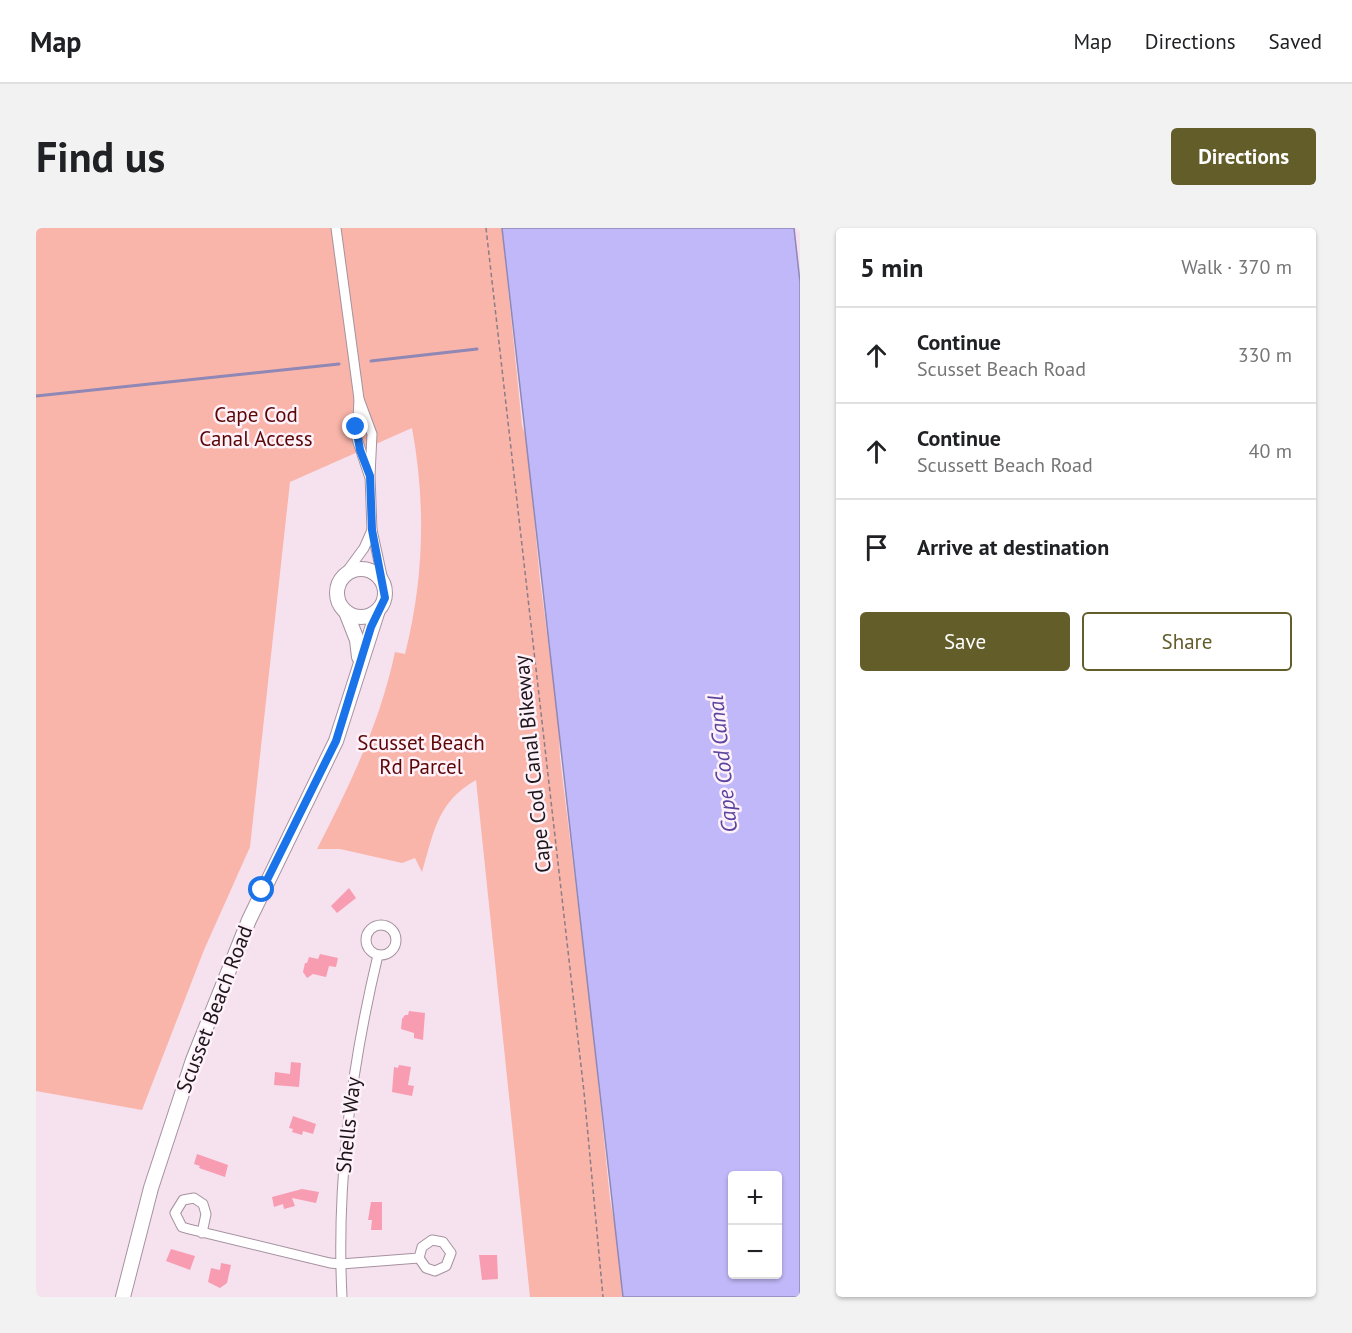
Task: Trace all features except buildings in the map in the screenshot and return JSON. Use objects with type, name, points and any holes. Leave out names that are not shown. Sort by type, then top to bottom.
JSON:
[{"type":"main road","points":[[345,574],[352,570],[367,569],[375,573],[384,585]]},
{"type":"main road","name":"Scusset Beach Road","points":[[345,574],[336,593],[357,640],[359,665]]},
{"type":"main road","name":"Scusset Beach Road","points":[[123,1297],[151,1188],[203,1032],[252,912],[336,741],[359,665],[378,610],[385,598],[384,585]]},
{"type":"main road","points":[[346,612],[366,617],[378,610]]},
{"type":"street","points":[[336,228],[359,399],[357,439],[370,476]]},
{"type":"street","points":[[359,399],[372,434],[370,476]]},
{"type":"street","name":"Scusset Beach Road","points":[[370,476],[372,530],[384,585]]},
{"type":"street","name":"Scusset Beach Road","points":[[345,574],[359,556],[372,530]]},
{"type":"street","name":"Shells Way","points":[[342,1297],[343,1174],[351,1082],[378,955]]},
{"type":"street","points":[[202,1233],[341,1264],[419,1258]]},
{"type":"path","name":"Cape Cod Canal Bikeway","points":[[486,228],[584,1092],[603,1297]]},
{"type":"green space","points":[[36,228],[502,228],[522,425],[527,442],[540,580],[558,716],[560,758],[589,993],[610,1199],[619,1248],[622,1297],[530,1297],[476,780],[453,798],[445,808],[434,831],[422,872],[415,858],[402,863],[340,849],[317,849],[363,753],[381,704],[395,652],[405,654],[416,598],[421,541],[419,485],[412,428],[290,482],[250,847],[204,950],[142,1110],[36,1091]]},
{"type":"water","name":"Cape Cod Canal","points":[[502,228],[794,228],[800,282],[800,1297],[623,1297]]},
{"type":"waterway","points":[[371,361],[477,349]]},
{"type":"waterway","points":[[36,396],[339,364]]},
{"type":"route","points":[[262,890],[336,741],[353,692],[371,627],[385,598],[372,530],[373,505],[370,476],[360,450],[356,427]]},
{"type":"park label","name":"Cape Cod Canal Access","points":[[256,426]]},
{"type":"park label","name":"Scusset Beach Rd Parcel","points":[[421,754]]}]
